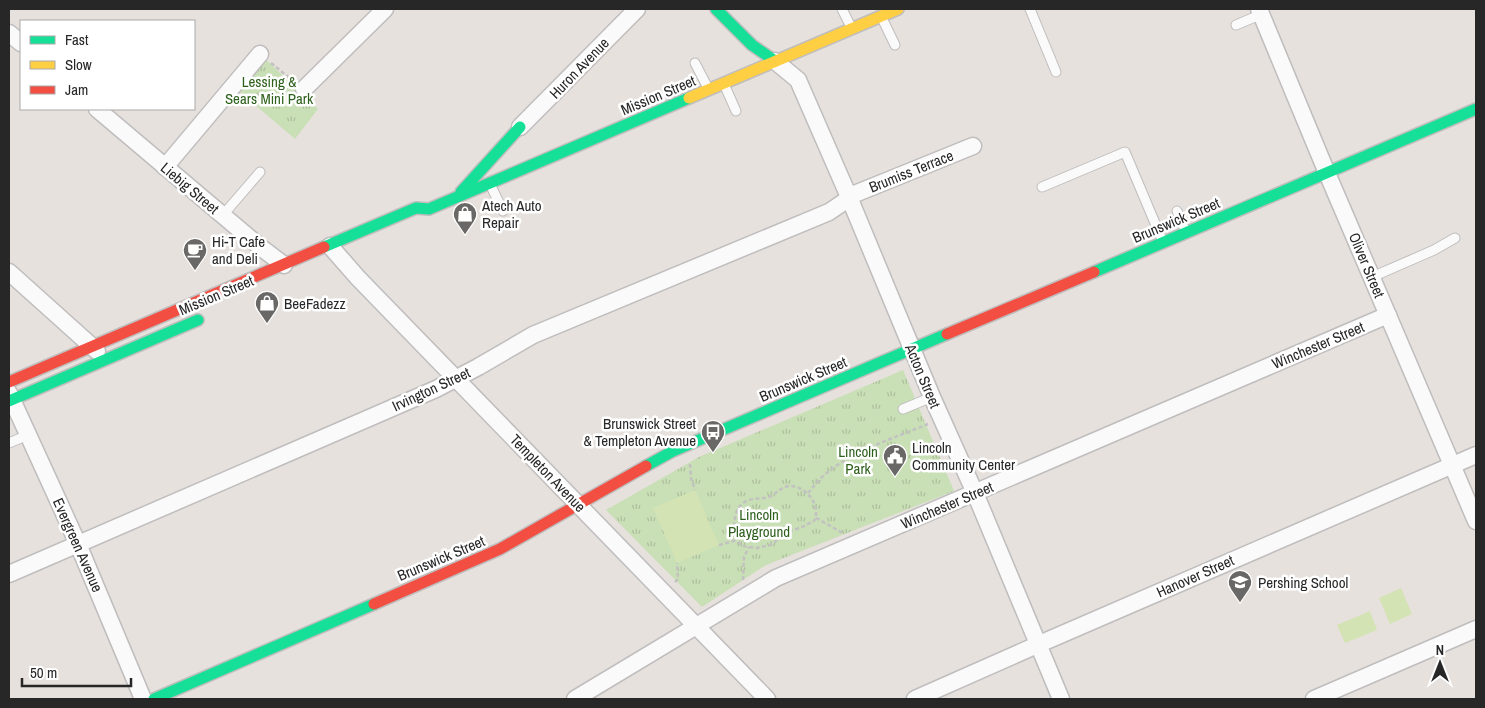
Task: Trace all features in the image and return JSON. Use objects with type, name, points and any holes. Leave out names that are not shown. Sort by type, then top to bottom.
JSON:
[{"type":"street","points":[[304,90],[385,9]]},
{"type":"street","name":"Huron Avenue","points":[[520,127],[637,9]]},
{"type":"street","points":[[716,9],[752,45],[776,61]]},
{"type":"street","name":"Mission Street","points":[[9,382],[284,265],[339,255],[416,208],[429,209],[490,184],[898,9]]},
{"type":"street","name":"Oliver Street","points":[[1261,12],[1327,173],[1476,521]]},
{"type":"street","points":[[9,32],[20,42]]},
{"type":"street","points":[[165,167],[260,54]]},
{"type":"street","name":"Acton Street","points":[[776,61],[798,80],[1061,699]]},
{"type":"street","name":"Brunswick Street","points":[[154,699],[500,549],[673,451],[911,348],[1476,109]]},
{"type":"street","name":"Liebig Street","points":[[99,110],[259,246],[284,265]]},
{"type":"street","points":[[520,127],[517,152],[521,170]]},
{"type":"street","points":[[455,198],[520,127]]},
{"type":"street","name":"Brumiss Terrace","points":[[849,198],[857,193],[973,146]]},
{"type":"street","name":"Irvington Street","points":[[9,574],[456,378],[533,335],[829,212],[849,198]]},
{"type":"street","points":[[421,222],[429,209]]},
{"type":"street","name":"Templeton Avenue","points":[[339,255],[358,278],[767,699]]},
{"type":"street","points":[[9,272],[107,360]]},
{"type":"street","name":"Mission Street","points":[[10,398],[107,360],[210,314]]},
{"type":"street","name":"Winchester Street","points":[[575,699],[776,578],[1388,315]]},
{"type":"street","name":"Evergreen Avenue","points":[[10,398],[78,544],[143,699]]},
{"type":"street","name":"Hanover Street","points":[[915,699],[1476,454]]},
{"type":"street","points":[[1314,699],[1476,629]]},
{"type":"lane","points":[[842,9],[852,28]]},
{"type":"lane","points":[[1030,9],[1056,72]]},
{"type":"lane","points":[[1236,25],[1261,12]]},
{"type":"lane","points":[[881,16],[895,45]]},
{"type":"lane","points":[[695,63],[709,90]]},
{"type":"lane","points":[[724,84],[736,111]]},
{"type":"lane","points":[[1042,187],[1125,152],[1164,242]]},
{"type":"lane","points":[[223,215],[260,172]]},
{"type":"lane","points":[[490,184],[503,211]]},
{"type":"lane","points":[[1177,212],[1186,233]]},
{"type":"lane","points":[[1372,277],[1408,262],[1455,238]]},
{"type":"lane","points":[[903,409],[932,397]]},
{"type":"lane","points":[[9,444],[28,435]]},
{"type":"path","points":[[260,54],[304,90]]},
{"type":"path","points":[[808,493],[825,474],[848,459],[942,418]]},
{"type":"path","points":[[687,445],[691,478],[695,490]]},
{"type":"path","points":[[792,486],[801,488],[808,493],[815,505],[816,518],[809,524],[782,534],[770,545],[757,548],[742,546],[737,540],[734,525],[735,516],[744,503],[750,500],[770,497],[792,486]]},
{"type":"path","points":[[816,518],[844,533],[851,546]]},
{"type":"path","points":[[719,545],[737,540]]},
{"type":"path","points":[[749,548],[744,557],[742,577],[749,594]]},
{"type":"path","points":[[677,563],[678,579]]},
{"type":"green space","name":"Lessing & Sears Mini Park","points":[[260,54],[318,109],[295,139],[233,86]]},
{"type":"green space","name":"Lincoln Park","points":[[903,370],[954,491],[766,565],[702,607],[606,510],[699,457]]},
{"type":"green space","points":[[695,490],[719,545],[677,563],[653,508]]},
{"type":"green space","points":[[1401,588],[1412,614],[1390,624],[1379,598]]},
{"type":"green space","points":[[1370,611],[1377,630],[1345,643],[1337,625]]},
{"type":"traffic: fast","points":[[716,9],[752,45],[775,61]]},
{"type":"traffic: fast","points":[[324,247],[416,208],[429,209],[689,98]]},
{"type":"traffic: fast","points":[[1094,272],[1476,109]]},
{"type":"traffic: fast","points":[[461,192],[520,127]]},
{"type":"traffic: fast","points":[[9,401],[198,320]]},
{"type":"traffic: fast","points":[[646,466],[673,451],[947,334]]},
{"type":"traffic: fast","points":[[154,699],[374,604]]},
{"type":"traffic: slow","points":[[689,98],[898,9]]},
{"type":"traffic: jam","points":[[9,382],[324,247]]},
{"type":"traffic: jam","points":[[947,334],[1094,272]]},
{"type":"traffic: jam","points":[[374,604],[500,549],[646,466]]},
{"type":"place","name":"Atech Auto Repair","points":[[465,235]]},
{"type":"place","name":"Hi-T Cafe and Deli","points":[[195,271]]},
{"type":"place","name":"BeeFadezz","points":[[267,324]]},
{"type":"place","name":"Brunswick Street & Templeton Avenue","points":[[713,453]]},
{"type":"place","name":"Lincoln Community Center","points":[[895,477]]},
{"type":"place","name":"Pershing School","points":[[1240,603]]},
{"type":"park label","name":"Lincoln Playground","points":[[759,522]]}]
